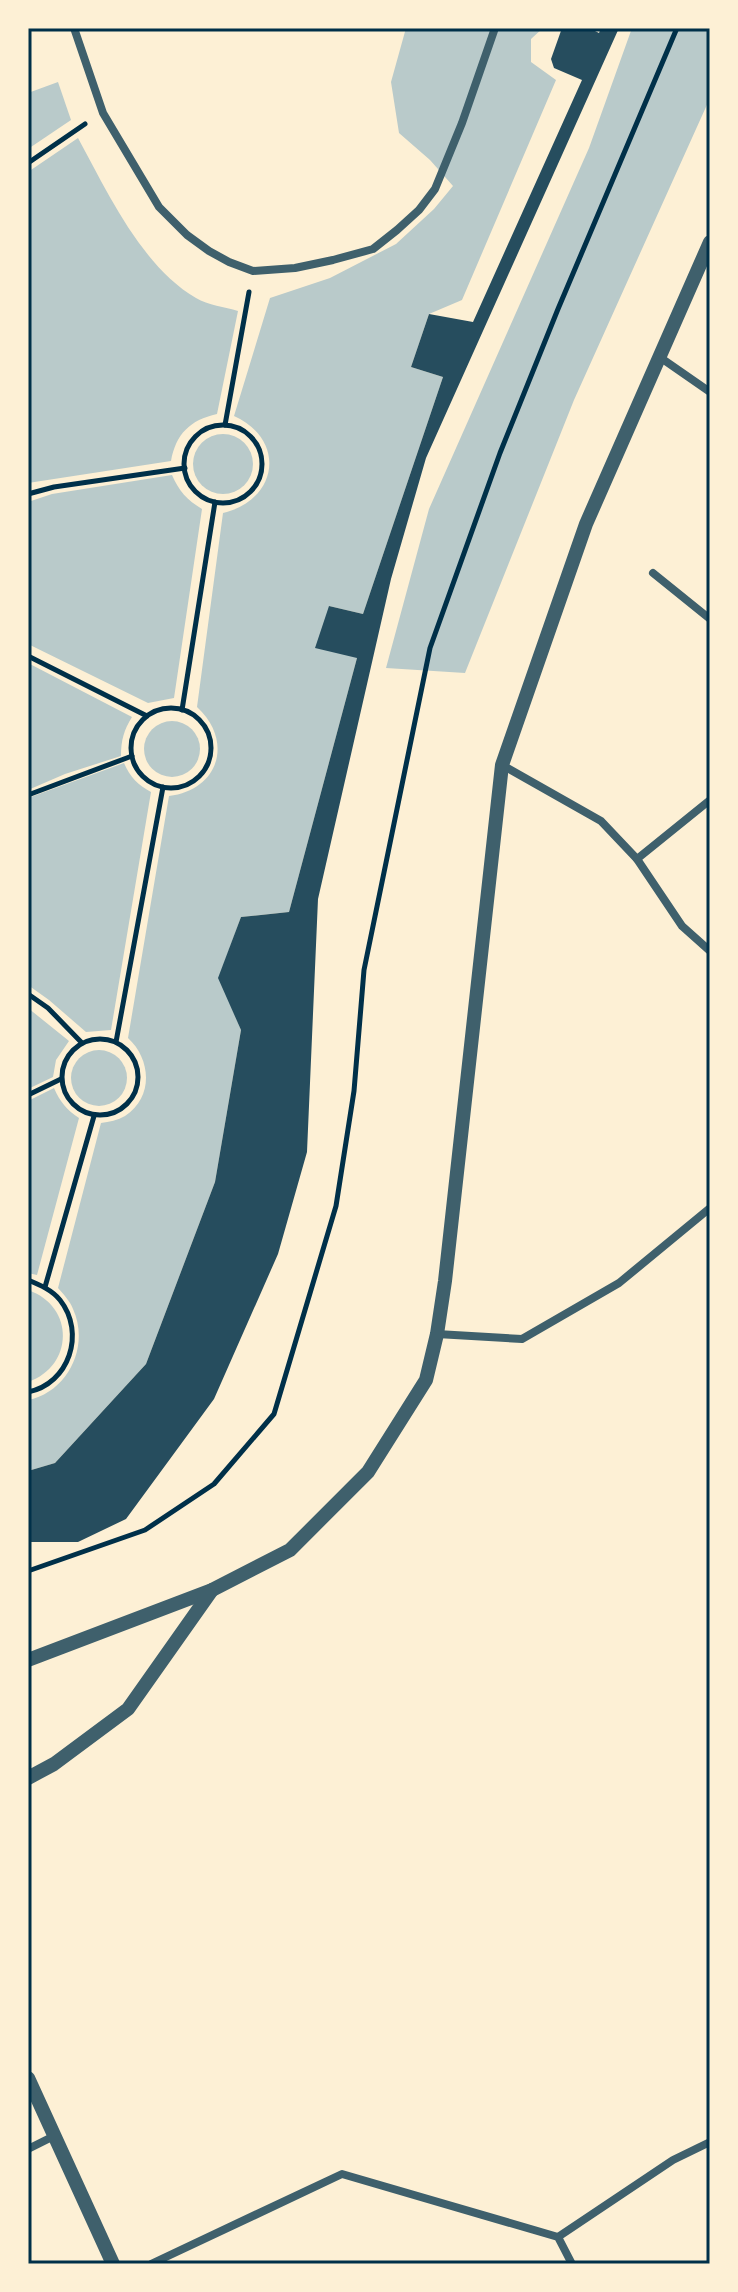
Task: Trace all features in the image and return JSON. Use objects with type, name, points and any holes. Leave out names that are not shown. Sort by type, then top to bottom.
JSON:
[{"type":"street","points":[[74,28],[103,113],[159,207],[187,235],[209,251],[253,271],[295,268],[373,249],[419,210],[435,189],[495,28]]},
{"type":"street","points":[[28,1660],[212,1590],[290,1550],[368,1472],[426,1380],[445,1281],[502,765],[586,524],[710,242]]},
{"type":"street","points":[[661,358],[710,392]]},
{"type":"street","points":[[653,573],[710,619]]},
{"type":"street","points":[[502,765],[601,821],[637,859],[682,926],[710,951]]},
{"type":"street","points":[[637,859],[710,800]]},
{"type":"street","points":[[437,1334],[522,1339],[619,1283],[710,1208]]},
{"type":"street","points":[[28,1778],[54,1764],[128,1709],[212,1590]]},
{"type":"street","points":[[28,2078],[113,2264]]},
{"type":"street","points":[[28,2149],[54,2136]]},
{"type":"street","points":[[558,2237],[673,2160],[710,2142]]},
{"type":"street","points":[[151,2264],[342,2174],[558,2237],[572,2264]]},
{"type":"path","points":[[28,1571],[145,1530],[214,1484],[274,1414],[336,1206],[354,1091],[364,970],[430,648],[500,453],[677,28]]},
{"type":"path","points":[[28,163],[61,138],[103,113]]},
{"type":"path","points":[[225,425],[253,271]]},
{"type":"path","points":[[225,425],[238,428],[248,434],[262,456],[262,469],[251,491],[241,499],[228,503],[204,498],[194,490],[185,468],[185,455],[191,443],[200,433],[212,427],[225,425]]},
{"type":"path","points":[[28,494],[54,487],[185,468]]},
{"type":"path","points":[[182,710],[215,502]]},
{"type":"path","points":[[28,656],[147,716]]},
{"type":"path","points":[[158,710],[182,710],[194,715],[204,725],[211,751],[200,775],[176,788],[163,787],[143,776],[132,756],[134,734],[147,716],[158,710]]},
{"type":"path","points":[[28,795],[132,756]]},
{"type":"path","points":[[116,1042],[163,787]]},
{"type":"path","points":[[28,994],[48,1008],[82,1043]]},
{"type":"path","points":[[105,1039],[116,1042],[134,1059],[138,1070],[135,1094],[127,1105],[106,1116],[81,1111],[64,1092],[61,1079],[66,1058],[82,1043],[105,1039]]},
{"type":"path","points":[[28,1095],[61,1079]]},
{"type":"path","points":[[45,1287],[94,1116]]},
{"type":"path","points":[[28,1280],[45,1287],[59,1299],[69,1314],[73,1332],[72,1351],[64,1368],[52,1382],[28,1392]]},
{"type":"shaded area","points":[[406,28],[543,28],[531,39],[531,62],[556,80],[462,300],[429,314],[411,367],[443,377],[363,614],[329,606],[357,658],[289,912],[241,917],[219,977],[241,1030],[215,1182],[146,1364],[55,1463],[28,1471],[28,1400],[54,1388],[72,1365],[77,1352],[78,1323],[70,1303],[58,1288],[101,1123],[125,1116],[141,1099],[145,1089],[145,1067],[128,1038],[169,796],[186,792],[200,784],[216,762],[218,749],[215,734],[197,707],[223,513],[255,496],[265,483],[269,469],[268,454],[262,439],[234,416],[270,298],[330,278],[396,244],[434,209],[453,186],[430,160],[399,133],[391,82]]},
{"type":"shaded area","points":[[632,28],[710,28],[710,98],[574,400],[465,673],[386,668],[429,509],[589,148]]},
{"type":"shaded area","points":[[58,82],[71,120],[28,149],[28,93]]},
{"type":"shaded area","points":[[78,138],[127,226],[158,267],[196,298],[238,311],[217,414],[199,420],[186,430],[176,443],[171,461],[28,483],[28,172]]},
{"type":"shaded area","points":[[223,434],[234,436],[244,443],[251,453],[251,475],[244,485],[234,492],[223,494],[212,492],[202,485],[195,475],[193,464],[195,453],[202,443],[212,436]]},
{"type":"shaded area","points":[[172,475],[184,495],[202,509],[174,698],[148,703],[28,644],[28,502],[52,494]]},
{"type":"shaded area","points":[[28,663],[132,717],[124,735],[121,756],[28,790]]},
{"type":"shaded area","points":[[172,721],[192,729],[200,749],[192,769],[172,777],[152,769],[144,749],[152,729]]},
{"type":"shaded area","points":[[124,763],[135,780],[151,792],[111,1030],[86,1032],[28,985],[28,798]]},
{"type":"shaded area","points":[[28,1008],[69,1041],[56,1060],[53,1077],[28,1089]]},
{"type":"shaded area","points":[[99,1050],[119,1058],[127,1078],[119,1098],[99,1106],[79,1098],[71,1078],[79,1058]]},
{"type":"shaded area","points":[[54,1088],[64,1105],[79,1118],[37,1275],[28,1273],[28,1101]]},
{"type":"shaded area","points":[[28,1290],[54,1309],[61,1322],[63,1336],[61,1350],[54,1363],[28,1382]]},
{"type":"building","points":[[562,28],[589,28],[599,33],[601,28],[619,28],[426,458],[391,579],[318,899],[307,1152],[278,1254],[214,1399],[126,1519],[78,1542],[28,1542],[28,1471],[55,1463],[146,1364],[215,1182],[241,1030],[218,978],[241,917],[289,912],[357,658],[315,648],[329,606],[363,614],[443,377],[411,367],[429,314],[473,322],[582,80],[554,68],[551,59]]}]
